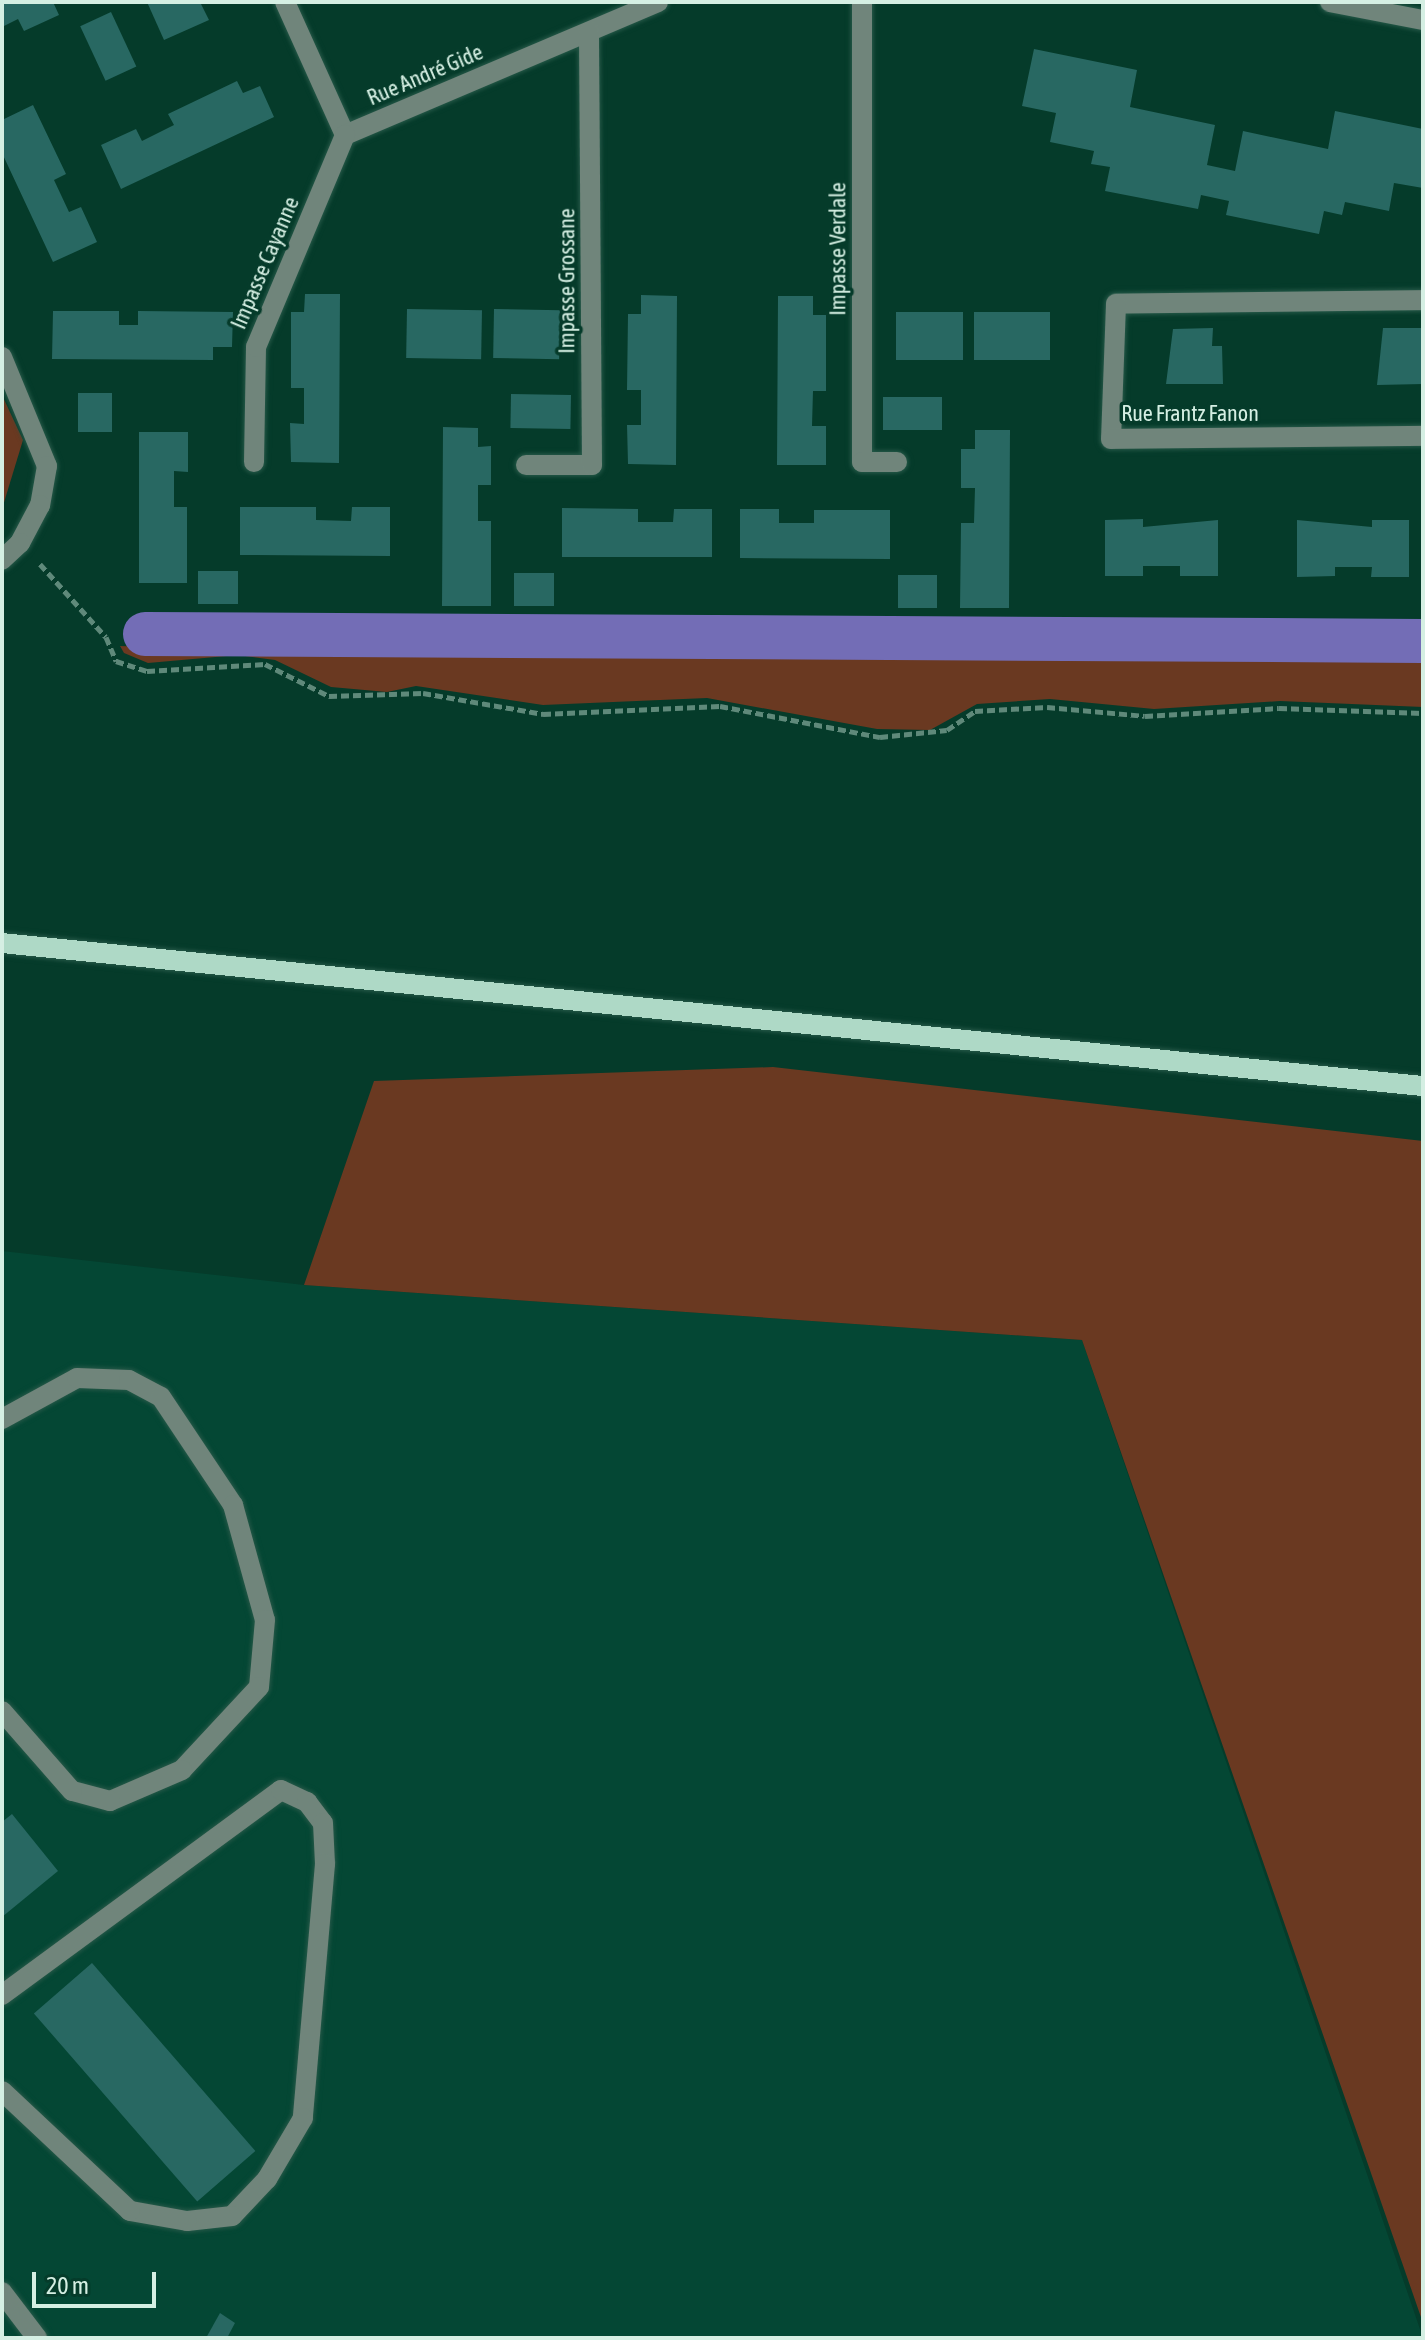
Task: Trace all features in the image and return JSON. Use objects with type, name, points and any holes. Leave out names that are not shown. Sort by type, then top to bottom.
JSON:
[{"type":"main road","points":[[2,943],[1423,1086]]},
{"type":"street","points":[[285,2],[345,135]]},
{"type":"street","name":"Rue André Gide","points":[[345,135],[658,2]]},
{"type":"street","name":"Impasse Verdale","points":[[862,2],[862,462],[897,462]]},
{"type":"street","points":[[1330,2],[1423,20]]},
{"type":"street","name":"Impasse Grossane","points":[[526,465],[592,465],[589,32]]},
{"type":"street","name":"Impasse Cayanne","points":[[254,462],[256,347],[345,135]]},
{"type":"street","name":"Rue Frantz Fanon","points":[[1423,300],[1116,304],[1111,439],[1423,436]]},
{"type":"street","points":[[2,357],[47,466],[40,505],[20,543],[2,560]]},
{"type":"street","points":[[2,1419],[77,1378],[129,1380],[161,1397],[233,1505],[265,1620],[259,1687],[182,1770],[110,1801],[72,1791],[2,1711]]},
{"type":"street","points":[[2,1995],[281,1790],[307,1802],[323,1823],[325,1864],[303,2118],[267,2179],[232,2216],[187,2221],[130,2211],[2,2091]]},
{"type":"street","points":[[2,2292],[37,2338]]},
{"type":"path","points":[[20,543],[106,637],[116,661],[147,671],[265,664],[329,696],[423,693],[543,714],[720,706],[880,737],[947,730],[975,711],[1047,707],[1145,716],[1279,708],[1423,713]]},
{"type":"shaded area","points":[[2,395],[23,440],[2,509]]},
{"type":"shaded area","points":[[120,646],[361,655],[1423,660],[1423,707],[1280,701],[1154,709],[1050,699],[977,704],[930,730],[877,729],[707,698],[543,705],[416,686],[387,692],[331,687],[275,660],[238,655],[148,663],[124,653]]},
{"type":"shaded area","points":[[773,1067],[1423,1141],[1423,2323],[1082,1340],[304,1285],[374,1081]]},
{"type":"shaded area","points":[[2,1251],[304,1285],[1082,1340],[1423,2338],[2,2338]]},
{"type":"building","points":[[2,2],[53,2],[59,15],[24,31],[18,19],[2,27]]},
{"type":"building","points":[[147,2],[200,2],[209,20],[164,40]]},
{"type":"building","points":[[111,12],[136,66],[106,81],[80,26]]},
{"type":"building","points":[[1034,49],[1137,70],[1130,107],[1215,125],[1207,165],[1235,171],[1243,131],[1328,149],[1335,111],[1423,129],[1423,188],[1394,183],[1389,211],[1345,202],[1342,215],[1324,211],[1319,234],[1226,215],[1229,201],[1201,195],[1198,209],[1105,191],[1110,167],[1091,164],[1094,151],[1050,142],[1056,113],[1022,106]]},
{"type":"building","points":[[237,81],[243,93],[260,86],[274,117],[121,189],[101,145],[136,129],[142,141],[174,125],[168,114]]},
{"type":"building","points":[[33,105],[66,174],[54,180],[69,212],[81,207],[97,242],[53,262],[2,153],[2,120]]},
{"type":"building","points":[[305,294],[340,294],[339,463],[291,462],[290,423],[304,424],[304,388],[291,388],[291,312],[304,312]]},
{"type":"building","points":[[641,295],[677,296],[676,465],[628,464],[627,425],[641,425],[641,390],[627,390],[628,314],[641,314]]},
{"type":"building","points":[[778,296],[813,296],[813,315],[826,315],[826,391],[813,391],[812,426],[826,426],[826,465],[777,465]]},
{"type":"building","points":[[407,309],[482,310],[481,359],[406,358]]},
{"type":"building","points":[[494,309],[560,310],[559,359],[493,358]]},
{"type":"building","points":[[53,311],[119,311],[119,325],[138,325],[138,311],[233,312],[232,347],[213,347],[213,360],[52,359]]},
{"type":"building","points":[[896,312],[963,312],[963,360],[896,360]]},
{"type":"building","points":[[974,312],[1050,312],[1050,360],[974,360]]},
{"type":"building","points":[[1213,328],[1212,346],[1222,346],[1223,384],[1166,384],[1173,329]]},
{"type":"building","points":[[1383,328],[1423,328],[1423,384],[1377,385]]},
{"type":"building","points":[[78,393],[112,393],[112,432],[78,432]]},
{"type":"building","points":[[511,394],[571,395],[570,429],[510,428]]},
{"type":"building","points":[[883,397],[942,397],[942,430],[883,430]]},
{"type":"building","points":[[443,427],[478,428],[478,447],[491,446],[491,485],[478,485],[478,521],[491,521],[491,606],[442,606]]},
{"type":"building","points":[[975,430],[1010,430],[1009,608],[960,608],[961,523],[974,523],[975,488],[961,488],[961,449],[975,449]]},
{"type":"building","points":[[139,432],[188,432],[188,472],[174,471],[174,507],[187,507],[187,583],[139,583]]},
{"type":"building","points":[[240,507],[316,507],[316,520],[351,521],[352,507],[390,507],[390,556],[240,555]]},
{"type":"building","points":[[562,508],[638,509],[638,522],[673,522],[674,509],[712,509],[712,557],[562,557]]},
{"type":"building","points":[[740,509],[779,509],[779,523],[814,523],[814,510],[890,510],[890,559],[740,558]]},
{"type":"building","points":[[1143,519],[1143,527],[1218,520],[1218,576],[1180,576],[1180,566],[1143,566],[1143,576],[1105,576],[1105,520]]},
{"type":"building","points":[[1297,520],[1372,527],[1372,520],[1409,520],[1409,577],[1371,577],[1372,567],[1335,567],[1335,576],[1297,577]]},
{"type":"building","points":[[198,571],[238,571],[238,604],[198,604]]},
{"type":"building","points":[[514,573],[554,573],[554,606],[514,606]]},
{"type":"building","points":[[898,575],[937,575],[937,608],[898,608]]},
{"type":"building","points":[[12,1814],[58,1871],[2,1917],[2,1822]]},
{"type":"building","points":[[92,1963],[255,2151],[197,2201],[34,2014]]},
{"type":"building","points":[[220,2313],[235,2323],[227,2338],[206,2338]]},
{"type":"waterway","points":[[145,634],[1423,641]]}]
